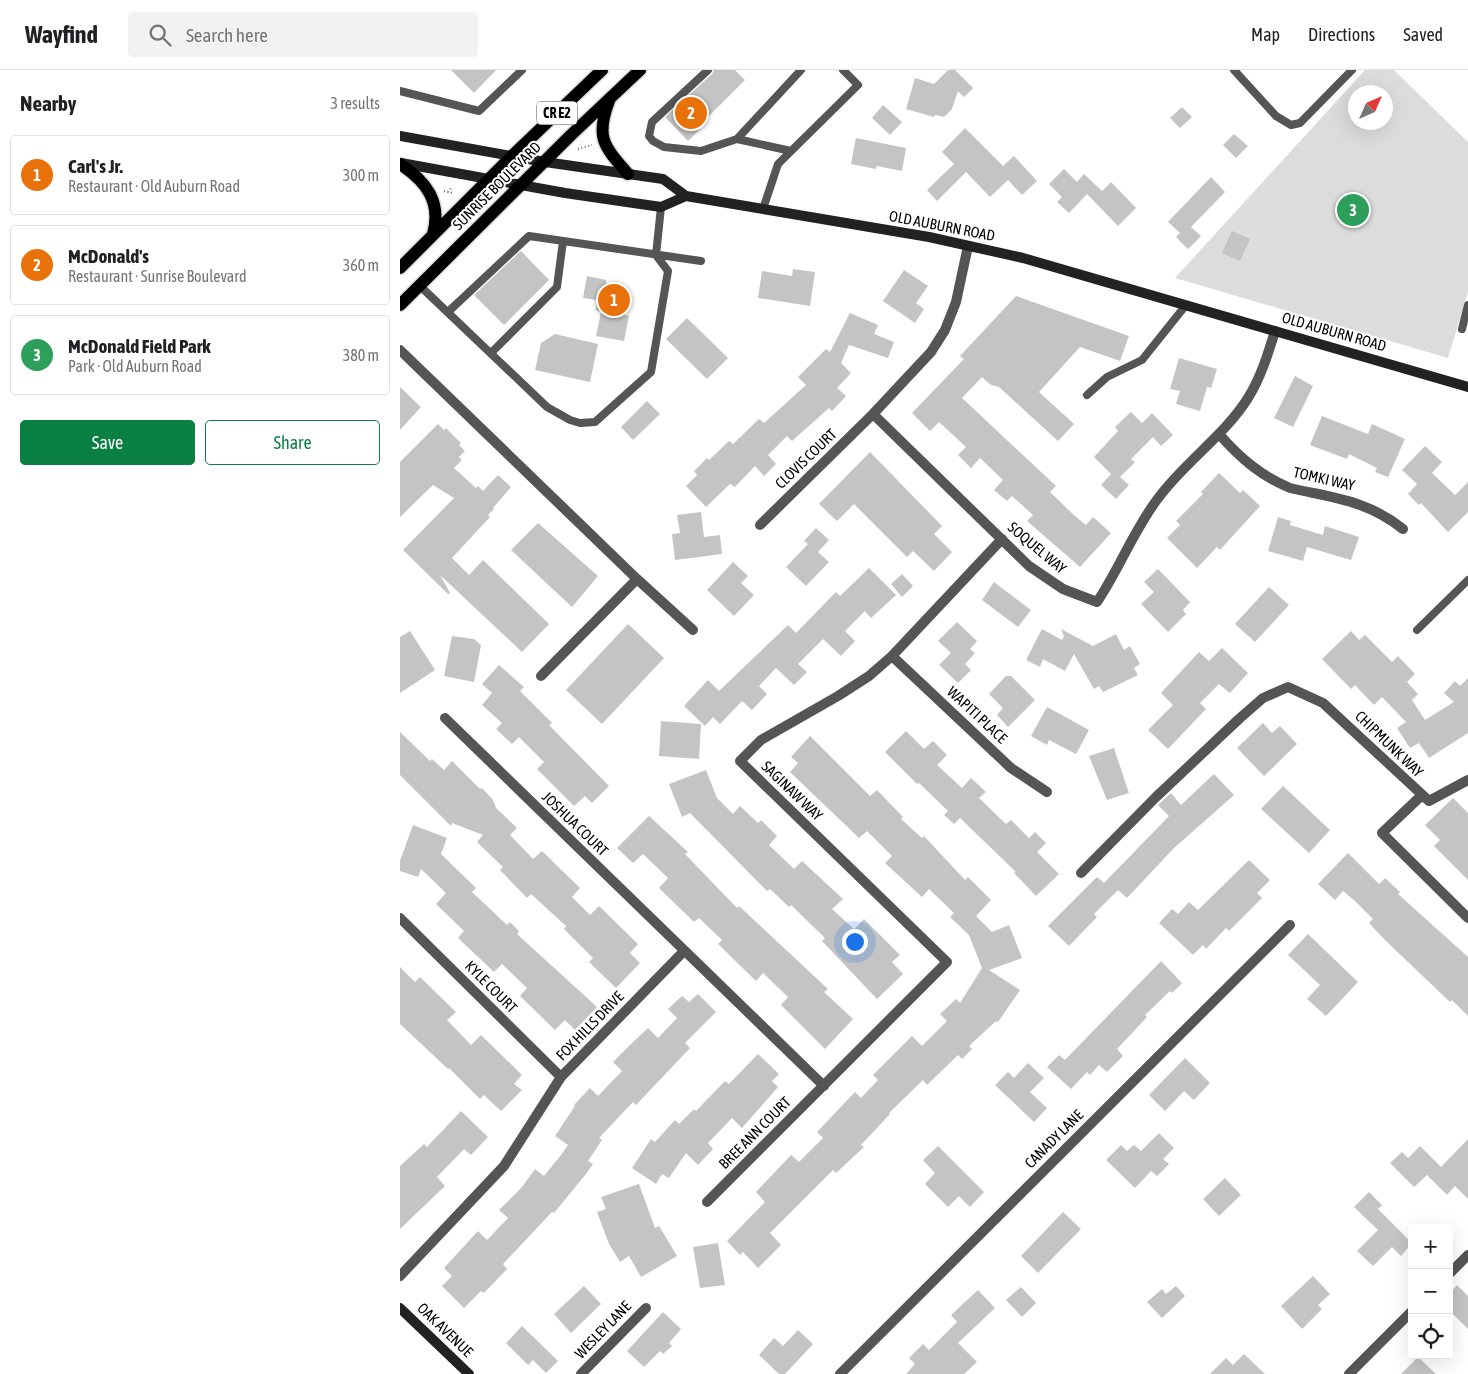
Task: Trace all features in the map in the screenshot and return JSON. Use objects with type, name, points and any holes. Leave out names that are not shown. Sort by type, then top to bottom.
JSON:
[{"type":"main road","name":"SUNRISE BOULEVARD","points":[[401,265],[602,70]]},
{"type":"main road","name":"SUNRISE BOULEVARD","points":[[400,306],[640,70]]},
{"type":"main road","points":[[611,97],[601,128],[610,153],[628,174]]},
{"type":"main road","points":[[400,136],[545,162],[664,179],[686,196],[661,207],[522,186],[400,163]]},
{"type":"main road","points":[[400,163],[420,179],[431,194],[436,217],[433,235]]},
{"type":"main road","name":"OLD AUBURN ROAD","points":[[686,196],[968,246],[1023,258],[1468,387]]},
{"type":"main road","name":"OAK AVENUE","points":[[400,1308],[469,1374]]},
{"type":"street","points":[[873,414],[931,352],[945,330],[956,302],[968,246]]},
{"type":"street","name":"SOQUEL WAY","points":[[873,414],[1002,540],[1048,579],[1063,589],[1097,602],[1112,580],[1139,526],[1159,496],[1241,409],[1254,387],[1275,331]]},
{"type":"street","points":[[400,350],[637,579],[693,630]]},
{"type":"street","name":"CLOVIS COURT","points":[[760,525],[873,414]]},
{"type":"street","name":"TOMKI WAY","points":[[1219,434],[1249,465],[1279,483],[1290,488],[1361,503],[1383,514],[1403,529]]},
{"type":"street","name":"SAGINAW WAY","points":[[824,1086],[947,962],[740,761],[761,740],[869,676],[892,656],[1002,540]]},
{"type":"street","points":[[541,676],[637,579]]},
{"type":"street","name":"WAPITI PLACE","points":[[892,656],[1011,768],[1047,792]]},
{"type":"street","name":"CHIPMUNK WAY","points":[[1081,873],[1156,797],[1240,718],[1263,698],[1288,687],[1323,703],[1421,796],[1382,833],[1468,918]]},
{"type":"street","name":"JOSHUA COURT","points":[[445,718],[684,951]]},
{"type":"street","points":[[1421,796],[1428,801],[1468,780]]},
{"type":"street","name":"KYLE COURT","points":[[400,918],[561,1077]]},
{"type":"street","name":"CANADY LANE","points":[[840,1374],[1290,925]]},
{"type":"street","points":[[684,951],[824,1086]]},
{"type":"street","name":"FOX HILLS DRIVE","points":[[400,1276],[504,1166],[561,1077],[684,951]]},
{"type":"street","name":"BREE ANN COURT","points":[[707,1202],[824,1086]]},
{"type":"street","points":[[1453,1270],[1468,1255]]},
{"type":"street","name":"WESLEY LANE","points":[[581,1374],[646,1308]]},
{"type":"street","points":[[1349,1374],[1409,1314]]},
{"type":"lane","points":[[400,91],[479,111],[522,70]]},
{"type":"lane","points":[[708,70],[652,122],[649,136],[653,141],[664,147],[701,151],[737,139],[801,70]]},
{"type":"lane","points":[[788,70],[794,78]]},
{"type":"lane","points":[[763,209],[778,164],[858,85],[843,70]]},
{"type":"lane","points":[[1234,70],[1276,116],[1291,125],[1300,122],[1352,70]]},
{"type":"lane","points":[[737,139],[791,151]]},
{"type":"lane","points":[[420,286],[547,407],[570,420],[580,423],[595,422],[651,372],[668,271],[656,255],[661,207]]},
{"type":"lane","points":[[448,312],[529,236],[700,261]]},
{"type":"lane","points":[[491,353],[557,287],[562,241]]},
{"type":"lane","points":[[1462,329],[1468,304]]},
{"type":"lane","points":[[1087,395],[1107,378],[1142,360],[1186,305]]},
{"type":"lane","points":[[1417,630],[1468,580]]},
{"type":"path","points":[[577,149],[594,144]]},
{"type":"path","points":[[578,156],[586,146]]},
{"type":"path","points":[[448,192],[450,188]]},
{"type":"path","points":[[440,191],[452,193]]},
{"type":"shaded area","points":[[1365,70],[1394,70],[1468,142],[1468,292],[1448,358],[1175,278],[1348,89],[1348,130],[1393,130],[1393,85],[1351,85]]},
{"type":"building","points":[[451,70],[496,70],[474,93]]},
{"type":"building","points":[[714,70],[735,70],[745,80],[698,127],[700,129],[688,141],[665,117],[712,74]]},
{"type":"building","points":[[948,70],[955,70],[973,88],[964,97],[958,91],[952,109],[944,117],[935,115],[934,117],[906,109],[915,78],[934,84]]},
{"type":"building","points":[[883,105],[902,122],[890,135],[872,118]]},
{"type":"building","points":[[1182,107],[1192,117],[1180,128],[1170,118]]},
{"type":"building","points":[[965,128],[1003,166],[1014,156],[1037,181],[1022,195],[1008,180],[990,197],[966,172],[937,201],[927,190],[954,164],[942,152]]},
{"type":"building","points":[[1234,134],[1248,146],[1236,158],[1223,145]]},
{"type":"building","points":[[856,138],[906,148],[902,171],[877,166],[876,169],[851,164]]},
{"type":"building","points":[[1064,169],[1077,182],[1084,174],[1102,191],[1111,182],[1136,208],[1118,226],[1087,194],[1069,213],[1057,202],[1062,197],[1049,184]]},
{"type":"building","points":[[1211,177],[1225,192],[1191,227],[1201,236],[1188,249],[1176,237],[1180,233],[1168,222]]},
{"type":"building","points":[[1232,231],[1250,239],[1240,261],[1222,253]]},
{"type":"building","points":[[521,251],[549,280],[504,325],[474,295]]},
{"type":"building","points":[[793,269],[815,272],[810,306],[758,298],[762,271],[792,276]]},
{"type":"building","points":[[904,270],[928,286],[916,303],[924,309],[915,323],[883,301]]},
{"type":"building","points":[[587,276],[606,280],[606,283],[620,286],[620,290],[630,291],[625,315],[629,316],[624,341],[596,336],[601,312],[596,310],[597,300],[583,298]]},
{"type":"building","points":[[1016,296],[1129,336],[1120,361],[1080,347],[1039,392],[1074,424],[1058,441],[999,387],[991,385],[982,377],[962,398],[1056,486],[1050,492],[1075,516],[1086,525],[1093,517],[1111,533],[1080,567],[1027,521],[1033,515],[1012,496],[1007,501],[994,490],[1003,480],[980,458],[971,468],[958,455],[966,447],[939,422],[930,431],[912,413],[964,359],[960,356]]},
{"type":"building","points":[[850,313],[878,325],[874,334],[894,342],[888,358],[849,345],[841,363],[851,373],[837,388],[846,396],[832,411],[829,408],[792,441],[787,436],[768,455],[776,464],[764,476],[755,466],[735,487],[730,484],[706,507],[686,486],[697,475],[694,471],[729,441],[733,444],[759,419],[764,423],[806,385],[798,377],[826,349],[830,352]]},
{"type":"building","points":[[687,318],[728,358],[707,379],[666,339]]},
{"type":"building","points":[[555,334],[598,344],[590,382],[535,370],[541,343]]},
{"type":"building","points":[[1179,358],[1217,369],[1211,388],[1207,387],[1200,411],[1176,404],[1180,391],[1170,389]]},
{"type":"building","points":[[1295,376],[1313,386],[1293,427],[1274,418]]},
{"type":"building","points":[[400,387],[421,407],[400,430]]},
{"type":"building","points":[[647,401],[660,414],[633,440],[621,427]]},
{"type":"building","points":[[1131,412],[1142,423],[1152,413],[1173,435],[1161,446],[1153,437],[1131,459],[1135,462],[1120,477],[1129,485],[1116,499],[1101,485],[1111,474],[1094,457],[1118,431],[1115,427]]},
{"type":"building","points":[[1322,416],[1368,434],[1372,424],[1405,439],[1388,477],[1375,472],[1377,468],[1349,454],[1347,459],[1310,445]]},
{"type":"building","points":[[438,424],[444,430],[446,428],[461,443],[459,445],[465,451],[459,457],[462,460],[454,468],[476,488],[478,486],[483,491],[498,475],[511,487],[488,515],[490,517],[452,558],[469,575],[483,560],[549,624],[522,652],[440,575],[450,593],[448,594],[403,550],[454,498],[433,485],[400,517],[400,462]]},
{"type":"building","points":[[1425,446],[1442,462],[1432,473],[1455,495],[1468,482],[1468,512],[1448,532],[1421,503],[1419,505],[1408,494],[1417,484],[1402,470]]},
{"type":"building","points":[[870,452],[942,526],[934,534],[952,552],[934,571],[913,551],[907,557],[854,504],[837,521],[819,504]]},
{"type":"building","points":[[1219,473],[1240,493],[1243,490],[1260,506],[1220,550],[1217,547],[1197,568],[1167,538],[1180,525],[1176,521],[1203,494],[1201,492]]},
{"type":"building","points":[[701,512],[704,537],[720,535],[722,554],[675,560],[672,534],[680,533],[677,515]]},
{"type":"building","points":[[1278,517],[1291,521],[1290,525],[1323,535],[1325,526],[1359,537],[1351,560],[1307,547],[1303,561],[1268,551]]},
{"type":"building","points":[[538,523],[598,576],[572,607],[511,550]]},
{"type":"building","points":[[816,528],[829,540],[818,552],[829,562],[806,586],[786,567],[808,544],[804,541]]},
{"type":"building","points":[[733,562],[748,576],[741,583],[754,595],[734,616],[707,590]]},
{"type":"building","points":[[869,568],[896,595],[871,618],[865,611],[845,631],[855,641],[841,656],[823,639],[798,664],[807,672],[794,685],[776,668],[759,686],[767,694],[752,710],[742,701],[720,724],[713,717],[705,726],[684,706],[708,680],[719,691],[788,625],[796,633],[836,592],[840,596]]},
{"type":"building","points":[[1158,569],[1190,602],[1183,610],[1186,614],[1168,632],[1141,604],[1154,592],[1144,582]]},
{"type":"building","points":[[902,574],[913,586],[902,597],[891,584]]},
{"type":"building","points":[[994,582],[1031,610],[1018,627],[982,600]]},
{"type":"building","points":[[1269,587],[1289,605],[1255,642],[1235,624]]},
{"type":"building","points":[[957,622],[977,641],[970,649],[975,653],[965,664],[971,670],[958,683],[939,665],[951,653],[938,641]]},
{"type":"building","points":[[628,624],[664,658],[602,724],[566,690]]},
{"type":"building","points":[[1042,629],[1062,640],[1064,636],[1061,629],[1093,646],[1116,634],[1124,650],[1130,646],[1140,664],[1134,668],[1138,675],[1103,692],[1099,686],[1094,689],[1074,654],[1065,671],[1043,659],[1040,667],[1026,660]]},
{"type":"building","points":[[410,631],[435,670],[400,693],[400,637]]},
{"type":"building","points":[[1351,631],[1359,640],[1365,635],[1392,662],[1398,656],[1415,674],[1407,682],[1418,694],[1412,700],[1425,720],[1454,702],[1444,693],[1455,681],[1460,686],[1468,678],[1468,733],[1429,758],[1419,743],[1410,748],[1397,728],[1406,722],[1382,697],[1374,705],[1355,685],[1351,689],[1322,659]]},
{"type":"building","points":[[452,636],[474,639],[481,645],[474,682],[444,676]]},
{"type":"building","points":[[1222,648],[1248,673],[1230,693],[1219,684],[1200,703],[1206,709],[1168,749],[1148,730],[1173,705],[1161,693],[1199,652],[1209,661]]},
{"type":"building","points":[[499,665],[524,687],[520,691],[552,723],[549,725],[609,786],[592,803],[585,796],[574,806],[537,769],[544,762],[519,737],[512,744],[496,729],[502,723],[482,705],[492,693],[482,684]]},
{"type":"building","points":[[1006,676],[1011,676],[1035,700],[1008,727],[997,715],[1003,708],[989,694]]},
{"type":"building","points":[[1047,707],[1089,730],[1076,754],[1049,740],[1047,745],[1031,736]]},
{"type":"building","points":[[661,721],[701,724],[699,759],[659,756]]},
{"type":"building","points":[[1263,723],[1272,733],[1280,726],[1297,744],[1264,776],[1237,748]]},
{"type":"building","points":[[906,731],[924,749],[933,741],[947,755],[937,765],[962,788],[971,778],[986,792],[979,798],[1006,824],[1011,820],[1029,838],[1035,832],[1046,843],[1037,852],[1059,874],[1036,896],[1014,873],[1016,872],[960,818],[954,824],[944,815],[948,811],[885,752]]},
{"type":"building","points":[[400,732],[430,761],[432,759],[444,770],[452,761],[480,789],[482,788],[493,800],[496,808],[517,828],[510,835],[533,859],[542,851],[580,888],[572,897],[590,915],[599,906],[638,944],[630,953],[640,963],[616,988],[589,962],[593,958],[564,929],[566,926],[531,894],[527,898],[500,870],[503,867],[477,842],[483,835],[452,823],[451,826],[400,775]]},
{"type":"building","points":[[810,736],[870,796],[877,790],[903,817],[901,819],[922,838],[924,836],[965,880],[968,877],[991,900],[976,916],[992,932],[1009,925],[1022,958],[989,970],[1020,990],[998,1022],[996,1021],[969,1046],[972,1049],[962,1059],[958,1055],[927,1085],[923,1080],[889,1113],[861,1145],[864,1147],[836,1173],[833,1170],[770,1233],[781,1245],[758,1268],[743,1252],[740,1255],[727,1241],[765,1202],[756,1192],[791,1155],[799,1162],[823,1138],[817,1132],[855,1092],[861,1098],[878,1080],[873,1075],[912,1036],[922,1046],[947,1021],[940,1014],[956,999],[960,1003],[982,968],[969,935],[950,917],[954,913],[929,889],[922,897],[885,863],[892,856],[867,831],[859,838],[790,772],[798,763],[791,757]]},
{"type":"building","points":[[1114,748],[1129,793],[1107,800],[1089,756]]},
{"type":"building","points":[[706,770],[717,798],[733,814],[740,806],[758,823],[761,820],[777,836],[769,845],[794,869],[802,861],[843,899],[832,909],[854,929],[864,919],[900,955],[892,962],[903,974],[877,999],[822,941],[825,938],[791,905],[789,907],[770,889],[767,891],[690,813],[682,817],[669,784]]},
{"type":"building","points":[[1214,774],[1234,795],[1174,848],[1127,898],[1118,890],[1094,914],[1097,917],[1069,946],[1048,926],[1097,877],[1104,883],[1169,816],[1158,805],[1171,793],[1181,805]]},
{"type":"building","points":[[1283,786],[1330,830],[1309,853],[1261,809]]},
{"type":"building","points":[[1453,798],[1468,813],[1468,880],[1434,846],[1440,840],[1425,825]]},
{"type":"building","points":[[649,816],[688,852],[685,854],[737,908],[739,906],[828,989],[824,992],[853,1019],[825,1049],[781,1005],[788,997],[763,973],[756,981],[718,944],[722,940],[699,918],[694,922],[659,888],[668,878],[643,854],[633,863],[617,848]]},
{"type":"building","points":[[413,825],[447,838],[441,854],[476,888],[472,892],[507,925],[510,922],[519,931],[517,934],[597,1007],[575,1030],[565,1020],[555,1030],[520,996],[527,988],[502,964],[494,972],[458,938],[464,931],[436,904],[446,893],[421,869],[418,877],[400,871],[400,861]]},
{"type":"building","points":[[1348,853],[1379,884],[1385,878],[1400,892],[1398,894],[1468,957],[1468,1016],[1452,1000],[1450,1002],[1386,941],[1369,923],[1373,919],[1355,901],[1343,891],[1335,900],[1318,884]]},
{"type":"building","points":[[1249,860],[1270,880],[1257,893],[1262,898],[1229,931],[1226,928],[1206,949],[1203,945],[1193,955],[1159,923],[1172,909],[1178,914],[1189,902],[1198,910]]},
{"type":"building","points":[[1308,934],[1358,982],[1326,1016],[1307,999],[1320,985],[1288,955]]},
{"type":"building","points":[[1161,961],[1182,983],[1172,993],[1170,991],[1145,1015],[1147,1017],[1117,1049],[1123,1056],[1107,1072],[1099,1065],[1090,1075],[1087,1072],[1071,1089],[1047,1067],[1059,1055],[1065,1060]]},
{"type":"building","points":[[400,967],[415,982],[420,977],[456,1012],[447,1020],[471,1045],[481,1035],[522,1075],[514,1084],[522,1090],[501,1111],[484,1095],[480,1099],[400,1024]]},
{"type":"building","points":[[698,994],[716,1012],[685,1043],[690,1048],[636,1105],[633,1102],[599,1138],[602,1140],[588,1161],[593,1164],[586,1174],[554,1213],[552,1212],[503,1264],[507,1269],[484,1293],[481,1291],[464,1308],[442,1286],[452,1276],[444,1268],[478,1231],[487,1240],[508,1218],[499,1210],[522,1187],[535,1169],[544,1176],[568,1145],[555,1136],[574,1105],[590,1088],[598,1096],[622,1071],[613,1062],[648,1028],[658,1038],[677,1018],[668,1009],[682,996],[689,1002]]},
{"type":"building","points":[[758,1054],[779,1074],[772,1081],[778,1087],[742,1128],[732,1118],[708,1143],[713,1149],[698,1165],[686,1153],[669,1178],[662,1174],[656,1184],[632,1168],[651,1139],[655,1142],[675,1120],[679,1124],[694,1109],[696,1111],[725,1081],[729,1084]]},
{"type":"building","points":[[1185,1058],[1210,1083],[1194,1100],[1184,1091],[1165,1111],[1149,1095]]},
{"type":"building","points":[[1028,1063],[1044,1078],[1030,1092],[1047,1108],[1034,1122],[995,1085],[1008,1072],[1014,1078]]},
{"type":"building","points":[[461,1111],[488,1137],[471,1155],[464,1149],[437,1177],[445,1186],[400,1229],[400,1166],[424,1144],[427,1147]]},
{"type":"building","points":[[1159,1133],[1174,1148],[1163,1159],[1169,1164],[1157,1176],[1151,1171],[1135,1188],[1106,1160],[1121,1145],[1127,1151],[1134,1145],[1141,1151]]},
{"type":"building","points":[[1468,1139],[1468,1199],[1455,1186],[1447,1195],[1427,1175],[1414,1187],[1390,1163],[1402,1152],[1408,1158],[1420,1146],[1441,1167]]},
{"type":"building","points":[[938,1146],[984,1192],[970,1207],[959,1196],[948,1207],[925,1184],[935,1173],[923,1160]]},
{"type":"building","points":[[1225,1178],[1241,1195],[1219,1216],[1203,1199]]},
{"type":"building","points":[[639,1184],[655,1228],[659,1226],[677,1256],[641,1277],[629,1256],[620,1262],[609,1244],[597,1212],[606,1209],[601,1197]]},
{"type":"building","points":[[1369,1192],[1382,1205],[1378,1209],[1408,1239],[1408,1248],[1401,1256],[1392,1247],[1373,1266],[1357,1251],[1378,1230],[1354,1207]]},
{"type":"building","points":[[1063,1212],[1081,1229],[1038,1273],[1021,1256]]},
{"type":"building","points":[[718,1243],[725,1285],[700,1288],[693,1247]]},
{"type":"building","points":[[1313,1276],[1330,1294],[1318,1305],[1322,1309],[1302,1329],[1281,1306]]},
{"type":"building","points":[[1457,1285],[1468,1296],[1468,1329],[1453,1314],[1453,1290]]},
{"type":"building","points":[[584,1286],[601,1304],[571,1333],[554,1314]]},
{"type":"building","points":[[1176,1286],[1185,1296],[1162,1318],[1147,1302],[1162,1289],[1166,1294]]},
{"type":"building","points":[[1021,1287],[1036,1303],[1022,1317],[1006,1300]]},
{"type":"building","points":[[978,1290],[995,1308],[958,1343],[977,1362],[964,1374],[906,1374],[915,1364],[909,1358],[923,1344],[929,1350],[957,1322],[951,1315]]},
{"type":"building","points":[[663,1312],[681,1329],[669,1343],[672,1346],[663,1354],[660,1351],[644,1367],[627,1351]]},
{"type":"building","points":[[522,1326],[558,1361],[546,1373],[533,1360],[528,1365],[506,1343]]},
{"type":"building","points":[[798,1330],[813,1344],[785,1374],[779,1374],[759,1355],[774,1338],[783,1346]]},
{"type":"building","points":[[1244,1354],[1265,1374],[1210,1374],[1226,1358],[1233,1365]]},
{"type":"building","points":[[1416,1359],[1420,1359],[1436,1374],[1401,1374]]},
{"type":"place","name":"McDonald's","points":[[691,113]]},
{"type":"place","name":"McDonald Field Park","points":[[1353,210]]},
{"type":"place","name":"Carl's Jr.","points":[[614,300]]}]
